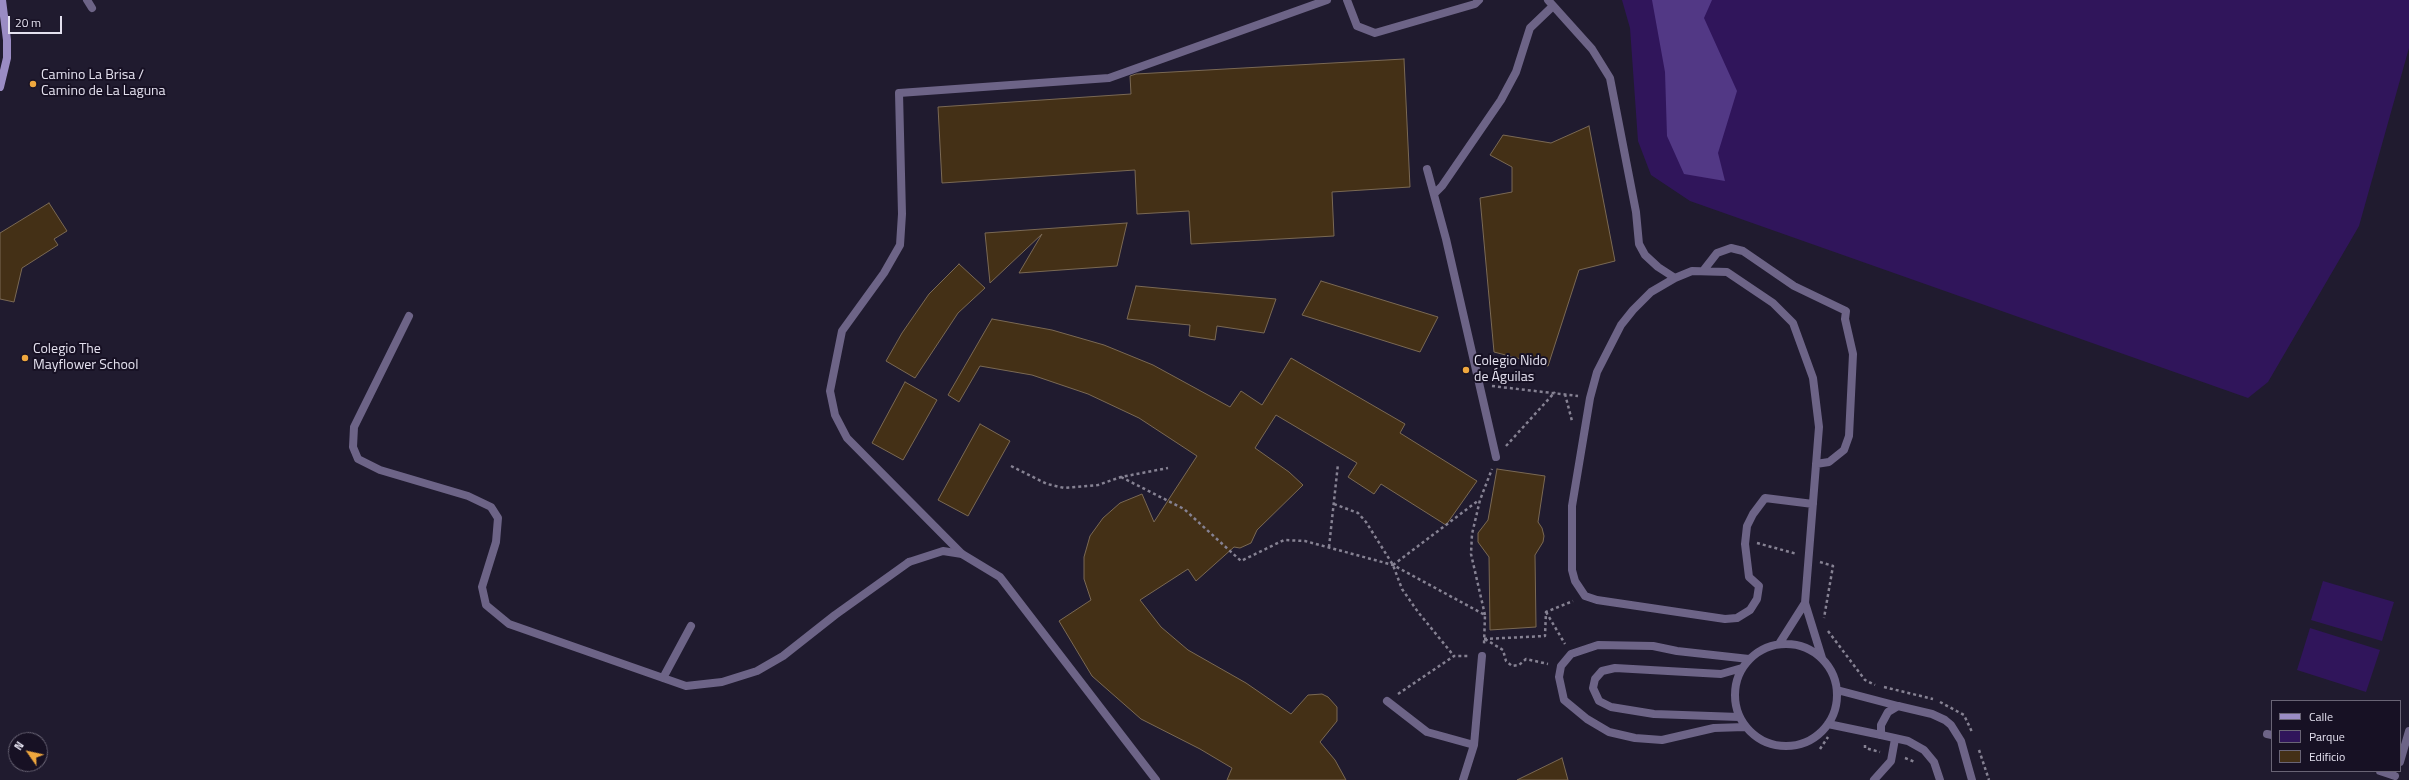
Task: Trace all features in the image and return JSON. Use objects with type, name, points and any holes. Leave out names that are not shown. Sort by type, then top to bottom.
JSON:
[{"type":"street","points":[[0,87],[7,58],[6,22],[2,0]]},
{"type":"street","points":[[87,0],[92,8]]},
{"type":"street","points":[[1156,780],[1000,577],[962,554],[847,438],[835,415],[830,391],[842,331],[884,273],[900,245],[902,214],[899,93],[1109,78],[1327,0]]},
{"type":"street","points":[[1347,0],[1357,26],[1375,34],[1475,4],[1479,0]]},
{"type":"street","points":[[1434,194],[1442,186],[1502,100],[1516,72],[1530,28],[1551,3],[1592,49],[1610,78],[1636,212],[1639,244],[1645,255],[1658,267],[1675,278]]},
{"type":"street","points":[[1426,169],[1434,194],[1496,457]]},
{"type":"street","points":[[1703,271],[1717,253],[1731,248],[1743,252],[1799,288],[1846,311],[1845,319],[1853,354],[1849,436],[1844,450],[1829,462],[1816,464]]},
{"type":"street","points":[[1813,504],[1765,498],[1747,526],[1745,540],[1749,577],[1759,586],[1757,599],[1750,610],[1737,618],[1725,619],[1597,600],[1585,596],[1575,581],[1572,570],[1572,506],[1590,398],[1597,372],[1621,325],[1651,292],[1675,278],[1692,271],[1726,272],[1773,303],[1793,323],[1813,378],[1819,427],[1809,558],[1805,603],[1822,658],[1832,673],[1837,690],[1836,708],[1828,724],[1815,737],[1805,742],[1784,746],[1763,741],[1745,727],[1739,716],[1734,692],[1742,668],[1749,659],[1758,652],[1779,644],[1794,644],[1809,649],[1822,658]]},
{"type":"street","points":[[409,316],[354,426],[352,447],[358,459],[380,470],[468,496],[491,506],[498,518],[496,542],[482,586],[486,605],[509,624],[686,686],[722,682],[757,671],[783,656],[835,615],[909,562],[943,551],[962,554]]},
{"type":"street","points":[[1779,644],[1805,603]]},
{"type":"street","points":[[663,678],[691,626]]},
{"type":"street","points":[[1745,727],[1714,728],[1662,740],[1635,738],[1609,732],[1587,719],[1564,700],[1560,682],[1561,666],[1571,654],[1598,646],[1624,644],[1654,646],[1677,651],[1749,659]]},
{"type":"street","points":[[1463,780],[1474,745],[1482,656]]},
{"type":"street","points":[[1739,716],[1654,714],[1611,707],[1599,701],[1593,688],[1594,679],[1602,670],[1615,668],[1721,674],[1742,668]]},
{"type":"street","points":[[1837,690],[1932,714],[1951,726],[1961,741],[1972,780]]},
{"type":"street","points":[[1387,701],[1427,732],[1474,745]]},
{"type":"street","points":[[1881,735],[1881,725],[1884,718],[1888,712],[1898,706]]},
{"type":"street","points":[[1828,724],[1895,738],[1916,745],[1924,750],[1934,762],[1940,780]]},
{"type":"street","points":[[2401,759],[2409,731]]},
{"type":"street","points":[[1874,780],[1891,761],[1895,738]]},
{"type":"street","points":[[2383,772],[2395,776]]},
{"type":"path","points":[[1480,384],[1555,392],[1590,398]]},
{"type":"path","points":[[1387,701],[1454,656],[1482,656],[1485,615],[1471,554],[1472,534],[1480,500],[1496,457],[1555,392]]},
{"type":"path","points":[[1329,547],[1338,464]]},
{"type":"path","points":[[1011,466],[1047,484],[1064,488],[1098,485],[1121,477],[1168,468]]},
{"type":"path","points":[[1121,477],[1184,509],[1241,561],[1284,540],[1305,541],[1393,565],[1485,615]]},
{"type":"path","points":[[1393,565],[1480,500]]},
{"type":"path","points":[[1334,504],[1358,513],[1393,565],[1402,589],[1418,612],[1454,656]]},
{"type":"path","points":[[1745,540],[1833,566],[1823,624],[1865,680],[1877,686],[1922,696],[1950,705],[1964,715],[1972,733]]},
{"type":"path","points":[[1546,612],[1585,596]]},
{"type":"path","points":[[1484,639],[1545,636],[1546,612]]},
{"type":"path","points":[[1546,612],[1571,654]]},
{"type":"path","points":[[1484,639],[1503,650],[1506,661],[1512,666],[1519,665],[1526,659],[1561,666]]},
{"type":"path","points":[[1978,747],[1989,780]]},
{"type":"green space","points":[[1622,0],[2409,0],[2409,48],[2359,226],[2268,382],[2248,398],[1690,201],[1651,175],[1638,141],[1630,28]]},
{"type":"green space","points":[[2323,581],[2394,602],[2382,641],[2311,620]]},
{"type":"green space","points":[[2310,628],[2380,650],[2366,692],[2297,670]]},
{"type":"shaded area","points":[[1652,0],[1712,0],[1704,18],[1737,91],[1718,153],[1725,181],[1684,174],[1667,136],[1665,72]]},
{"type":"building","points":[[1404,59],[1410,187],[1332,192],[1334,236],[1191,244],[1189,211],[1137,214],[1135,170],[942,183],[938,107],[1131,94],[1130,76],[1136,74]]},
{"type":"building","points":[[1589,126],[1615,261],[1579,270],[1548,366],[1494,352],[1480,198],[1512,192],[1512,167],[1490,155],[1503,135],[1551,143]]},
{"type":"building","points":[[49,203],[67,231],[54,239],[58,245],[22,268],[14,302],[0,299],[0,233]]},
{"type":"building","points":[[1127,223],[1117,266],[1019,273],[1042,234],[990,283],[985,233]]},
{"type":"building","points":[[959,264],[985,288],[958,313],[915,378],[886,361],[902,333],[929,294]]},
{"type":"building","points":[[1321,281],[1438,317],[1420,352],[1302,315]]},
{"type":"building","points":[[1136,286],[1276,299],[1264,333],[1217,326],[1215,340],[1189,336],[1190,325],[1127,319]]},
{"type":"building","points":[[992,319],[1052,330],[1104,345],[1153,365],[1230,407],[1241,391],[1262,405],[1291,358],[1405,424],[1400,433],[1477,481],[1446,525],[1381,484],[1374,494],[1348,477],[1357,463],[1276,415],[1255,448],[1289,472],[1303,485],[1257,530],[1251,543],[1240,548],[1234,547],[1196,581],[1188,569],[1140,600],[1161,627],[1188,650],[1246,683],[1291,714],[1308,695],[1322,694],[1328,697],[1337,707],[1337,721],[1320,742],[1335,760],[1346,780],[1227,780],[1232,768],[1200,749],[1141,719],[1092,676],[1059,621],[1091,600],[1084,579],[1084,557],[1090,536],[1103,518],[1120,503],[1142,494],[1154,522],[1197,456],[1139,418],[1088,394],[1032,375],[980,366],[959,402],[948,395]]},
{"type":"building","points":[[905,382],[937,400],[903,460],[872,443]]},
{"type":"building","points":[[980,424],[1010,441],[968,516],[938,500]]},
{"type":"building","points":[[1497,469],[1545,476],[1538,522],[1542,528],[1544,536],[1543,542],[1535,555],[1536,627],[1490,630],[1489,557],[1478,542],[1478,533],[1488,520]]},
{"type":"building","points":[[1562,758],[1568,780],[1517,780]]},
{"type":"place","name":"Camino La Brisa / Camino de La Laguna","points":[[33,84]]},
{"type":"place","name":"Colegio The Mayflower School","points":[[25,358]]},
{"type":"place","name":"Colegio Nido de Águilas","points":[[1466,370]]}]
